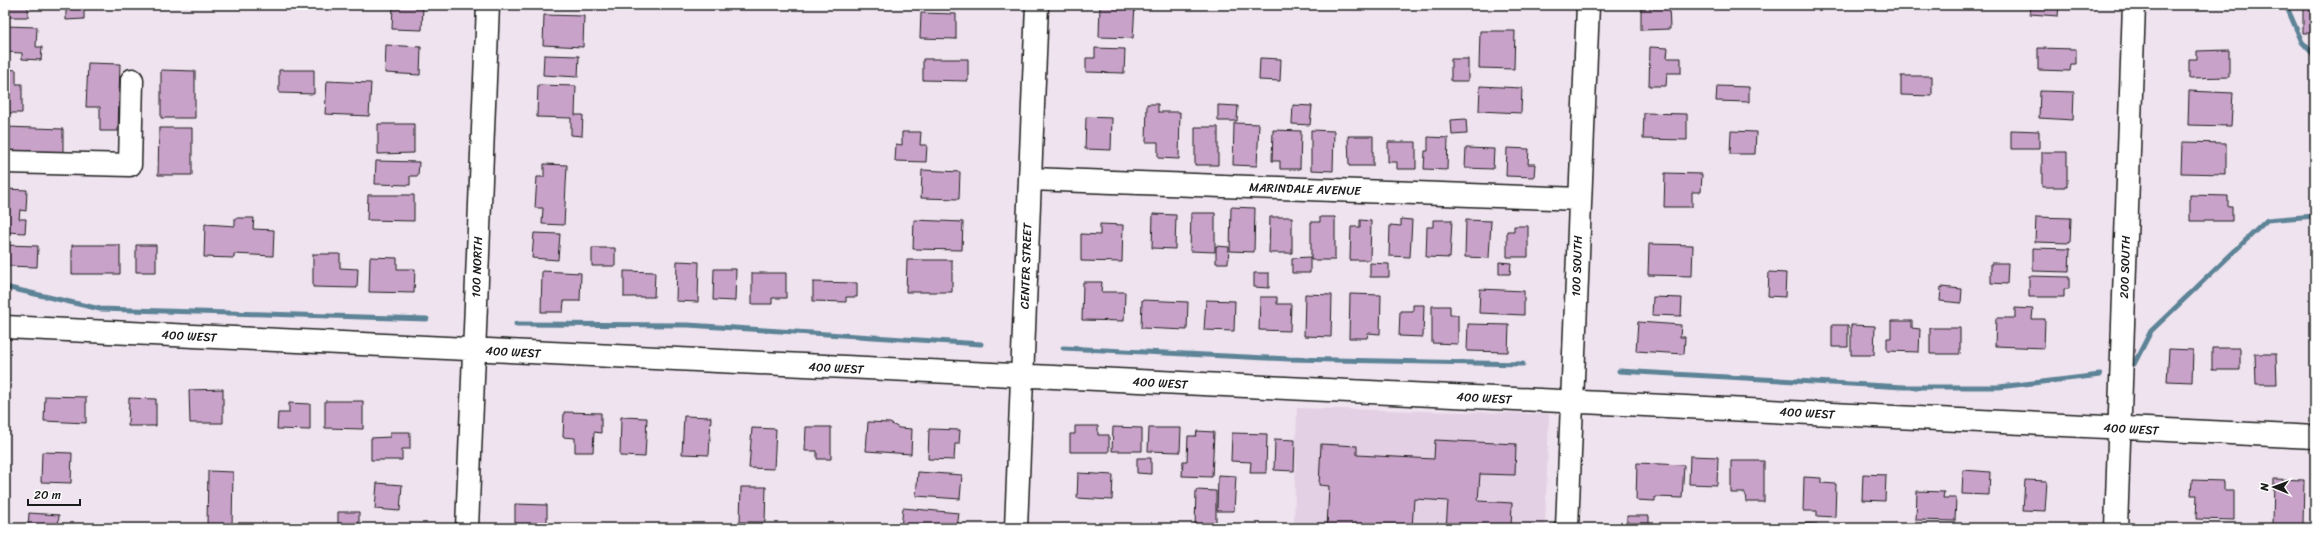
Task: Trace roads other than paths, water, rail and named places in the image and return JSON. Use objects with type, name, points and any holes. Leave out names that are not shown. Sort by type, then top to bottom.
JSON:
[{"type":"street","name":"100 NORTH","points":[[467,528],[488,5]]},
{"type":"street","name":"CENTER STREET","points":[[1016,528],[1037,5]]},
{"type":"street","name":"100 SOUTH","points":[[1567,528],[1588,5]]},
{"type":"street","name":"200 SOUTH","points":[[2116,528],[2134,5]]},
{"type":"street","points":[[5,162],[130,164],[132,80]]},
{"type":"street","name":"MARINDALE AVENUE","points":[[1030,178],[1580,199]]},
{"type":"street","name":"400 WEST","points":[[5,327],[1022,377],[2315,437]]},
{"type":"waterway","points":[[2286,5],[2302,42],[2315,56]]},
{"type":"waterway","points":[[2134,364],[2151,331],[2267,220],[2315,216]]},
{"type":"waterway","points":[[5,287],[100,309],[427,319]]},
{"type":"waterway","points":[[516,324],[688,325],[981,344]]},
{"type":"waterway","points":[[1063,348],[1289,359],[1523,364]]},
{"type":"waterway","points":[[1619,371],[1904,387],[1999,387],[2100,375]]}]
